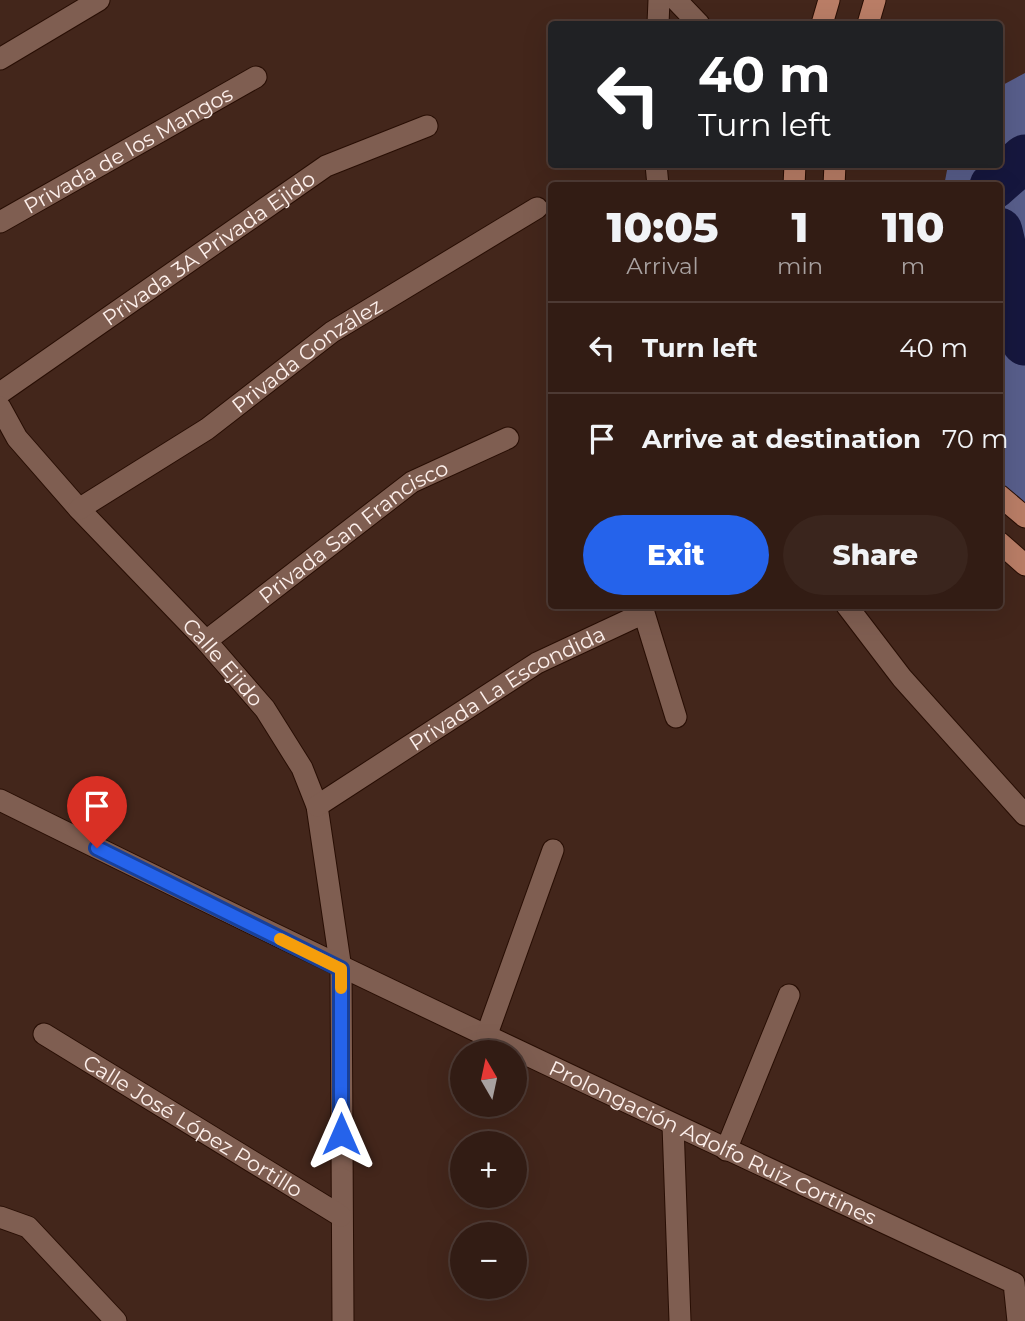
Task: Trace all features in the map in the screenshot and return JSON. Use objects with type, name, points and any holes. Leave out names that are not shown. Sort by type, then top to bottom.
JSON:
[{"type":"main road","points":[[823,21],[829,0]]},
{"type":"main road","points":[[869,21],[875,0]]},
{"type":"main road","points":[[1003,498],[1025,517]]},
{"type":"main road","points":[[1003,546],[1025,565]]},
{"type":"street","points":[[0,59],[99,0]]},
{"type":"street","points":[[658,21],[659,0]]},
{"type":"street","points":[[676,0],[696,21]]},
{"type":"street","name":"Privada de los Mangos","points":[[0,222],[256,77]]},
{"type":"street","name":"Privada 3A Privada Ejido","points":[[0,393],[326,166],[428,126]]},
{"type":"street","name":"Privada González","points":[[79,509],[207,429],[332,332],[537,208]]},
{"type":"street","name":"Calle Ejido","points":[[0,407],[9,443],[79,509],[206,641],[265,709],[302,768],[317,806],[341,969],[343,1321]]},
{"type":"street","name":"Privada San Francisco","points":[[206,641],[412,482],[508,438]]},
{"type":"street","points":[[849,609],[902,678],[1025,815]]},
{"type":"street","name":"Privada La Escondida","points":[[317,806],[537,663],[644,613],[676,717]]},
{"type":"street","name":"Prolongación Adolfo Ruiz Cortines","points":[[0,800],[341,969],[488,1034],[673,1125],[1014,1283],[1018,1321]]},
{"type":"street","points":[[488,1034],[553,850]]},
{"type":"street","points":[[726,1150],[789,995]]},
{"type":"street","name":"Calle José López Portillo","points":[[44,1034],[341,1216]]},
{"type":"street","points":[[673,1125],[680,1321]]},
{"type":"street","points":[[0,1217],[28,1227],[116,1321]]},
{"type":"shaded area","points":[[1025,73],[1025,517],[1003,498],[1003,182],[945,182],[947,168],[1003,168],[1003,85]]},
{"type":"waterway","points":[[998,182],[1025,158]]},
{"type":"waterway","points":[[1003,248],[1025,342]]},
{"type":"slow traffic","points":[[280,939],[341,969],[341,988]]},
{"type":"route","points":[[97,848],[341,969],[341,1134]]}]
